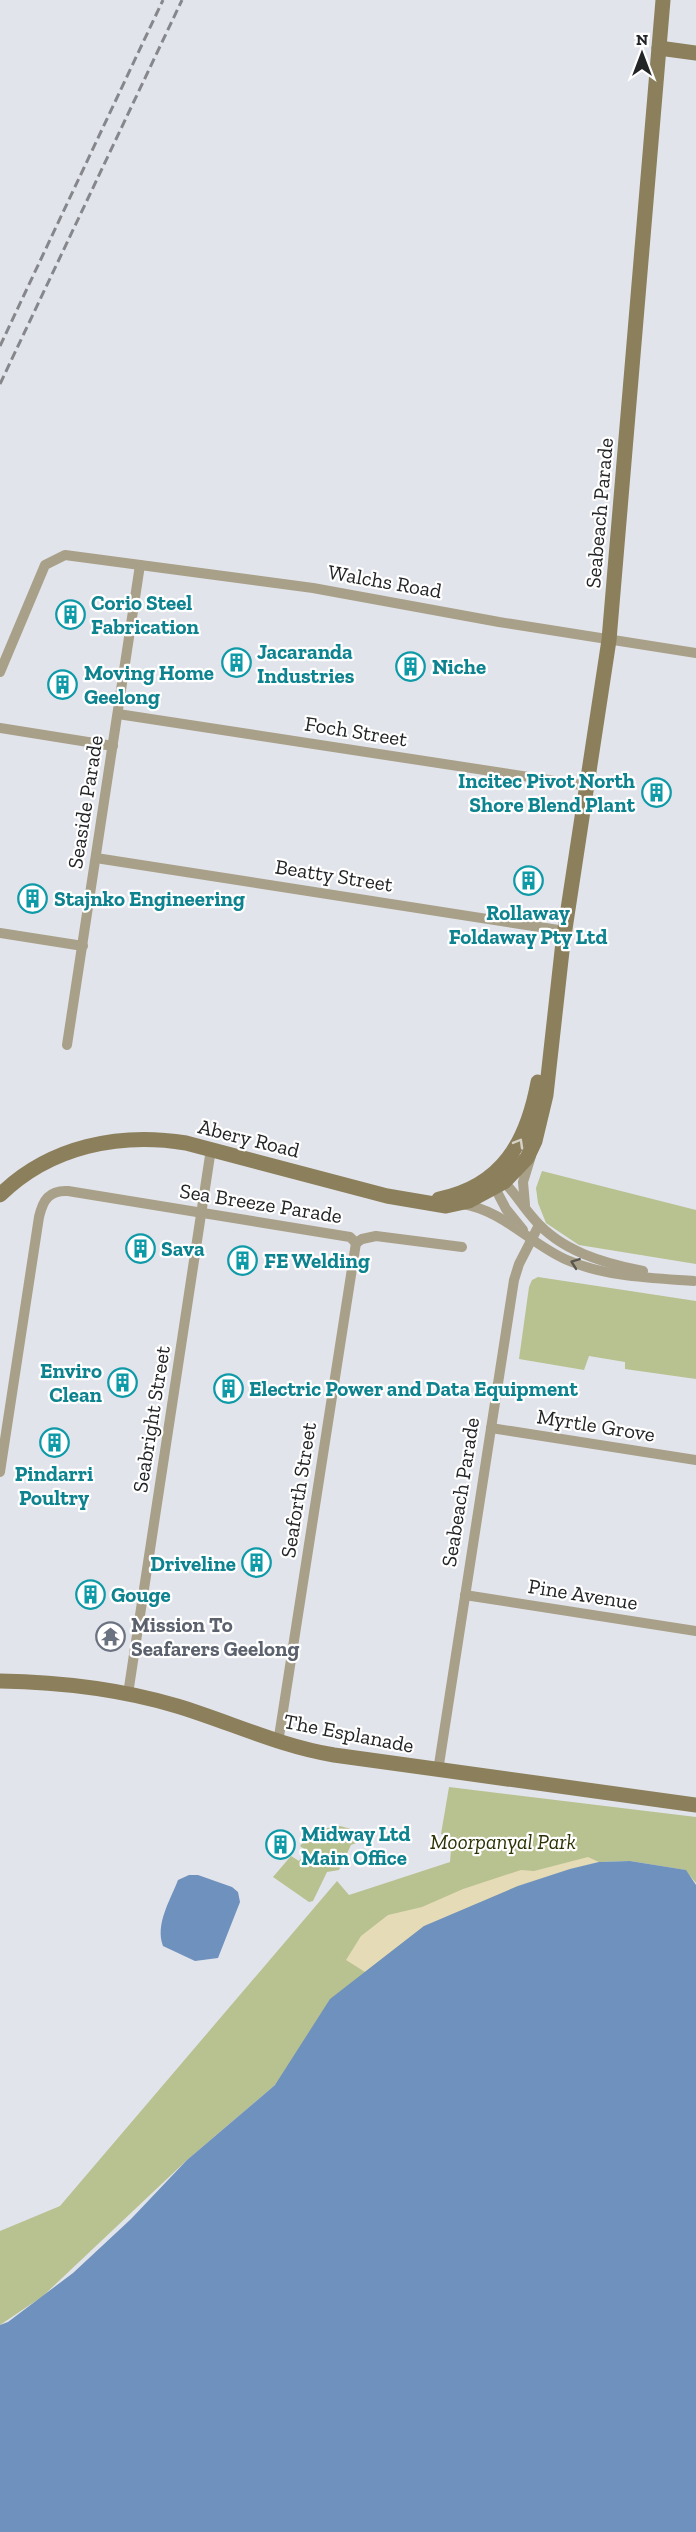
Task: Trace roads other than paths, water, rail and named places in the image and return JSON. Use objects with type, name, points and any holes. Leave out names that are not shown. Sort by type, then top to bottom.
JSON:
[{"type":"main road","name":"Seabeach Parade","points":[[407,1200],[427,1201],[453,1196],[497,1182],[527,1158],[537,1136],[546,1095],[552,1027],[565,931],[609,640],[663,0]]},
{"type":"main road","points":[[659,48],[696,53]]},
{"type":"main road","name":"Seabeach Parade","points":[[497,1182],[524,1135],[532,1113],[552,1027]]},
{"type":"main road","name":"Abery Road","points":[[0,1195],[24,1175],[50,1160],[98,1143],[149,1138],[211,1149],[407,1200],[436,1205],[462,1204],[497,1182]]},
{"type":"main road","name":"The Esplanade","points":[[0,1681],[52,1684],[128,1694],[180,1707],[278,1743],[334,1755],[438,1771],[696,1804]]},
{"type":"street","name":"Walchs Road","points":[[0,672],[45,565],[65,555],[313,588],[696,653]]},
{"type":"street","name":"Seaside Parade","points":[[67,1045],[140,565]]},
{"type":"street","name":"Foch Street","points":[[118,714],[588,786]]},
{"type":"street","points":[[0,728],[113,746]]},
{"type":"street","name":"Beatty Street","points":[[96,858],[565,931]]},
{"type":"street","points":[[0,933],[83,946]]},
{"type":"street","points":[[528,1212],[523,1198],[523,1182],[537,1136]]},
{"type":"street","name":"Seabright Street","points":[[128,1694],[211,1149]]},
{"type":"street","points":[[497,1182],[539,1225],[575,1250],[594,1259],[695,1281]]},
{"type":"street","points":[[497,1182],[506,1209],[531,1239]]},
{"type":"street","name":"Sea Breeze Parade","points":[[0,1473],[39,1217],[44,1201],[51,1194],[68,1191],[350,1237],[356,1244],[362,1239],[376,1236],[462,1247]]},
{"type":"street","points":[[462,1204],[489,1211],[559,1257],[590,1268],[626,1275],[695,1281]]},
{"type":"street","name":"Seabeach Parade","points":[[438,1771],[514,1280],[539,1225]]},
{"type":"street","name":"Seaforth Street","points":[[278,1743],[356,1244]]},
{"type":"street","name":"Myrtle Grove","points":[[491,1428],[696,1460]]},
{"type":"street","name":"Pine Avenue","points":[[465,1595],[696,1631]]},
{"type":"water","points":[[630,1861],[686,1870],[696,1885],[696,2532],[0,2532],[0,2325],[8,2322],[73,2273],[131,2219],[187,2160],[275,2085],[330,1999],[424,1926],[518,1886],[570,1869],[599,1862]]},
{"type":"water","points":[[189,1875],[198,1875],[232,1887],[238,1892],[240,1902],[218,1958],[195,1961],[163,1946],[161,1929],[164,1913],[178,1880]]},
{"type":"railway","points":[[0,346],[163,0]]},
{"type":"railway","points":[[0,384],[182,0]]},
{"type":"place","name":"Corio Steel Fabrication","points":[[70,614]]},
{"type":"place","name":"Jacaranda Industries","points":[[236,663]]},
{"type":"place","name":"Niche","points":[[411,666]]},
{"type":"place","name":"Moving Home Geelong","points":[[63,684]]},
{"type":"place","name":"Incitec Pivot North Shore Blend Plant","points":[[656,792]]},
{"type":"place","name":"Rollaway Foldaway Pty Ltd","points":[[528,881]]},
{"type":"place","name":"Stajnko Engineering","points":[[33,898]]},
{"type":"place","name":"Sava","points":[[140,1248]]},
{"type":"place","name":"FE Welding","points":[[243,1260]]},
{"type":"place","name":"Enviro Clean","points":[[123,1382]]},
{"type":"place","name":"Electric Power and Data Equipment","points":[[228,1388]]},
{"type":"place","name":"Pindarri Poultry","points":[[54,1442]]},
{"type":"place","name":"Driveline","points":[[257,1563]]},
{"type":"place","name":"Gouge","points":[[90,1594]]},
{"type":"place","name":"Mission To Seafarers Geelong","points":[[110,1636]]},
{"type":"place","name":"Midway Ltd Main Office","points":[[280,1845]]},
{"type":"park label","name":"Moorpanyal Park","points":[[503,1841]]}]
